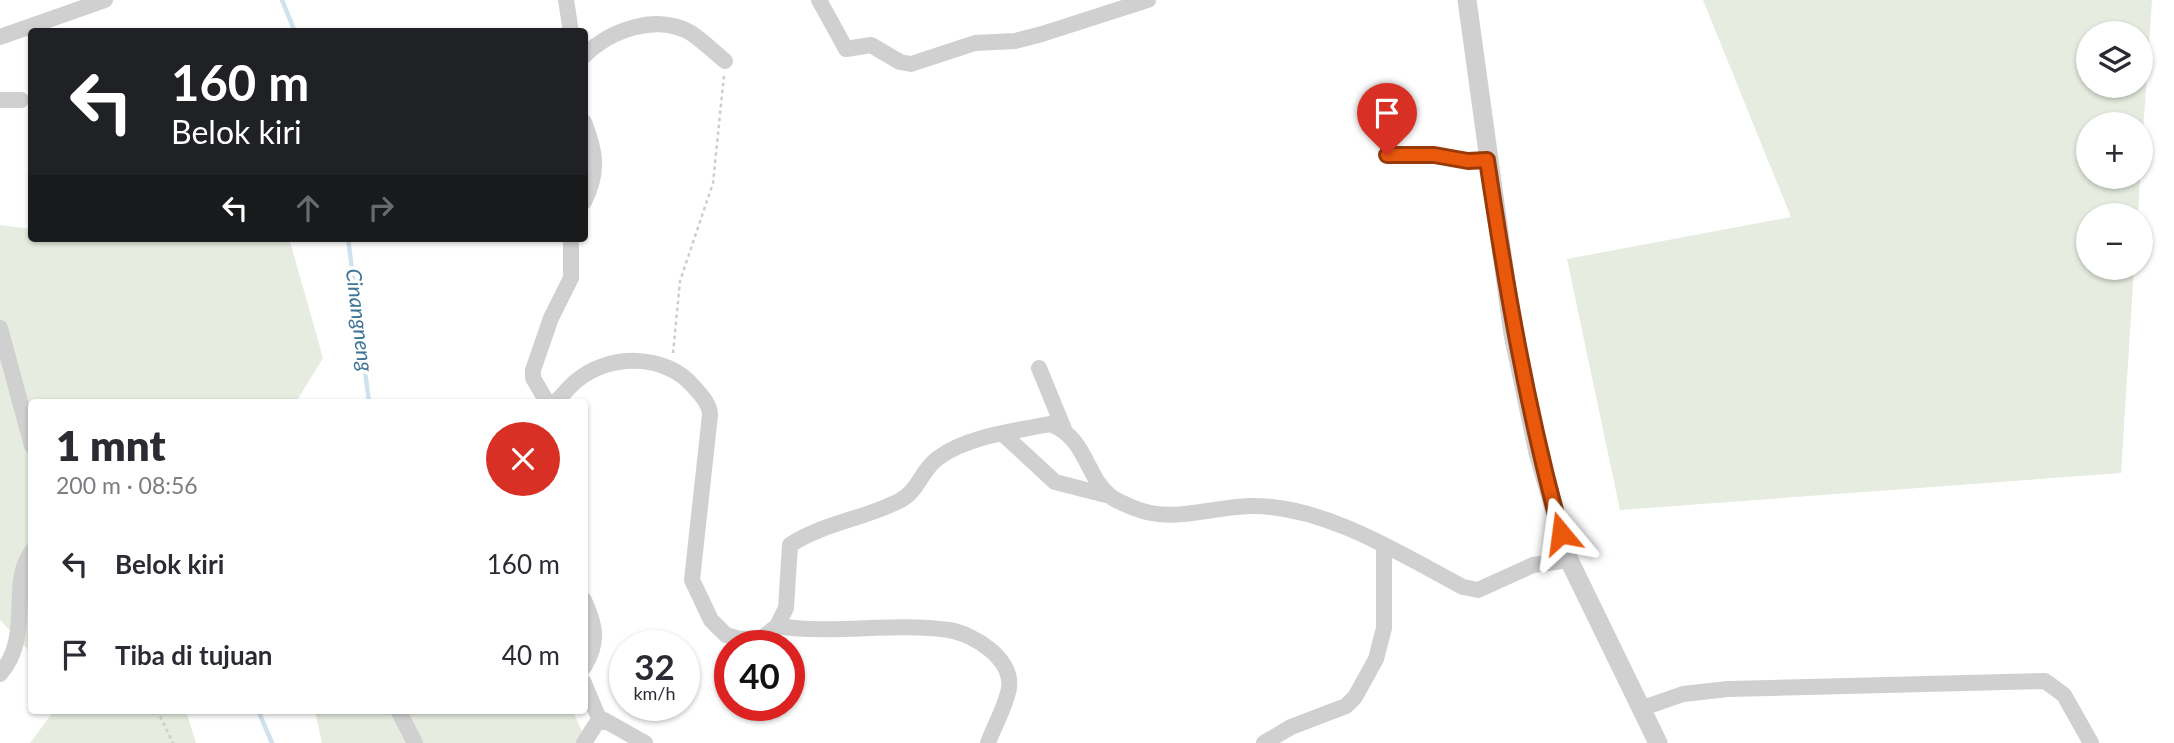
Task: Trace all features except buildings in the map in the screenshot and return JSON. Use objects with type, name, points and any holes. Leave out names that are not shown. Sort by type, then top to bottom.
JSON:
[{"type":"street","points":[[0,37],[105,0]]},
{"type":"street","points":[[566,0],[570,28]]},
{"type":"street","points":[[819,0],[846,49],[871,45],[900,62],[911,64],[975,43],[1015,41],[1042,34],[1148,0]]},
{"type":"street","points":[[1467,0],[1487,160],[1516,347],[1538,453],[1569,560],[1658,743]]},
{"type":"street","points":[[588,53],[617,34],[648,25],[664,25],[691,34],[725,61]]},
{"type":"street","points":[[0,100],[21,100]]},
{"type":"street","points":[[588,136],[596,163],[593,184],[588,194]]},
{"type":"street","points":[[1387,155],[1434,155],[1468,161],[1487,160]]},
{"type":"street","points":[[545,399],[533,378],[533,370],[551,318],[571,278],[571,242]]},
{"type":"street","points":[[0,328],[28,431]]},
{"type":"street","points":[[559,399],[576,381],[601,367],[633,361],[671,366],[688,380],[710,408],[692,580],[711,620],[726,635],[740,639],[762,638],[777,626],[786,608],[790,545],[839,522],[897,502],[912,493],[940,457],[1003,433],[1050,424],[1064,429]]},
{"type":"street","points":[[1039,368],[1064,429],[1110,496]]},
{"type":"street","points":[[1003,433],[1055,482],[1110,496],[1154,515],[1206,513],[1250,506],[1311,514],[1353,530],[1462,587],[1478,590],[1533,565],[1569,560]]},
{"type":"street","points":[[1264,743],[1291,727],[1346,706],[1355,697],[1376,659],[1384,628],[1384,547]]},
{"type":"street","points":[[0,674],[10,660],[18,640],[24,566],[28,558]]},
{"type":"street","points":[[588,610],[596,630],[595,648],[588,660]]},
{"type":"street","points":[[777,626],[803,630],[950,630],[986,644],[1007,671],[1009,687],[988,743]]},
{"type":"street","points":[[1640,709],[1683,694],[1728,689],[2045,681],[2064,695],[2091,743]]},
{"type":"street","points":[[588,692],[600,721]]},
{"type":"street","points":[[400,714],[415,743]]},
{"type":"street","points":[[584,743],[600,721]]},
{"type":"street","points":[[600,721],[609,721],[645,743]]},
{"type":"path","points":[[671,366],[680,281],[713,183],[725,61]]},
{"type":"path","points":[[159,714],[173,743]]},
{"type":"shaded area","points":[[1703,0],[2152,0],[2151,21],[2076,21],[2076,98],[2145,98],[2144,112],[2076,112],[2076,189],[2139,189],[2139,203],[2076,203],[2076,280],[2133,280],[2121,473],[1620,510],[1567,259],[1791,217]]},
{"type":"shaded area","points":[[0,225],[28,229],[28,242],[290,242],[323,358],[298,399],[28,399],[28,650],[0,620]]},
{"type":"shaded area","points":[[52,714],[187,714],[196,743],[30,743]]},
{"type":"shaded area","points":[[316,714],[574,714],[587,743],[322,743]]},
{"type":"waterway","name":"Cinangneng","points":[[282,0],[293,28]]},
{"type":"waterway","name":"Cinangneng","points":[[349,242],[369,399]]},
{"type":"waterway","name":"Cinangneng","points":[[260,714],[272,743]]},
{"type":"route","points":[[1387,155],[1434,155],[1468,161],[1487,160],[1513,334],[1538,453],[1561,533]]}]
